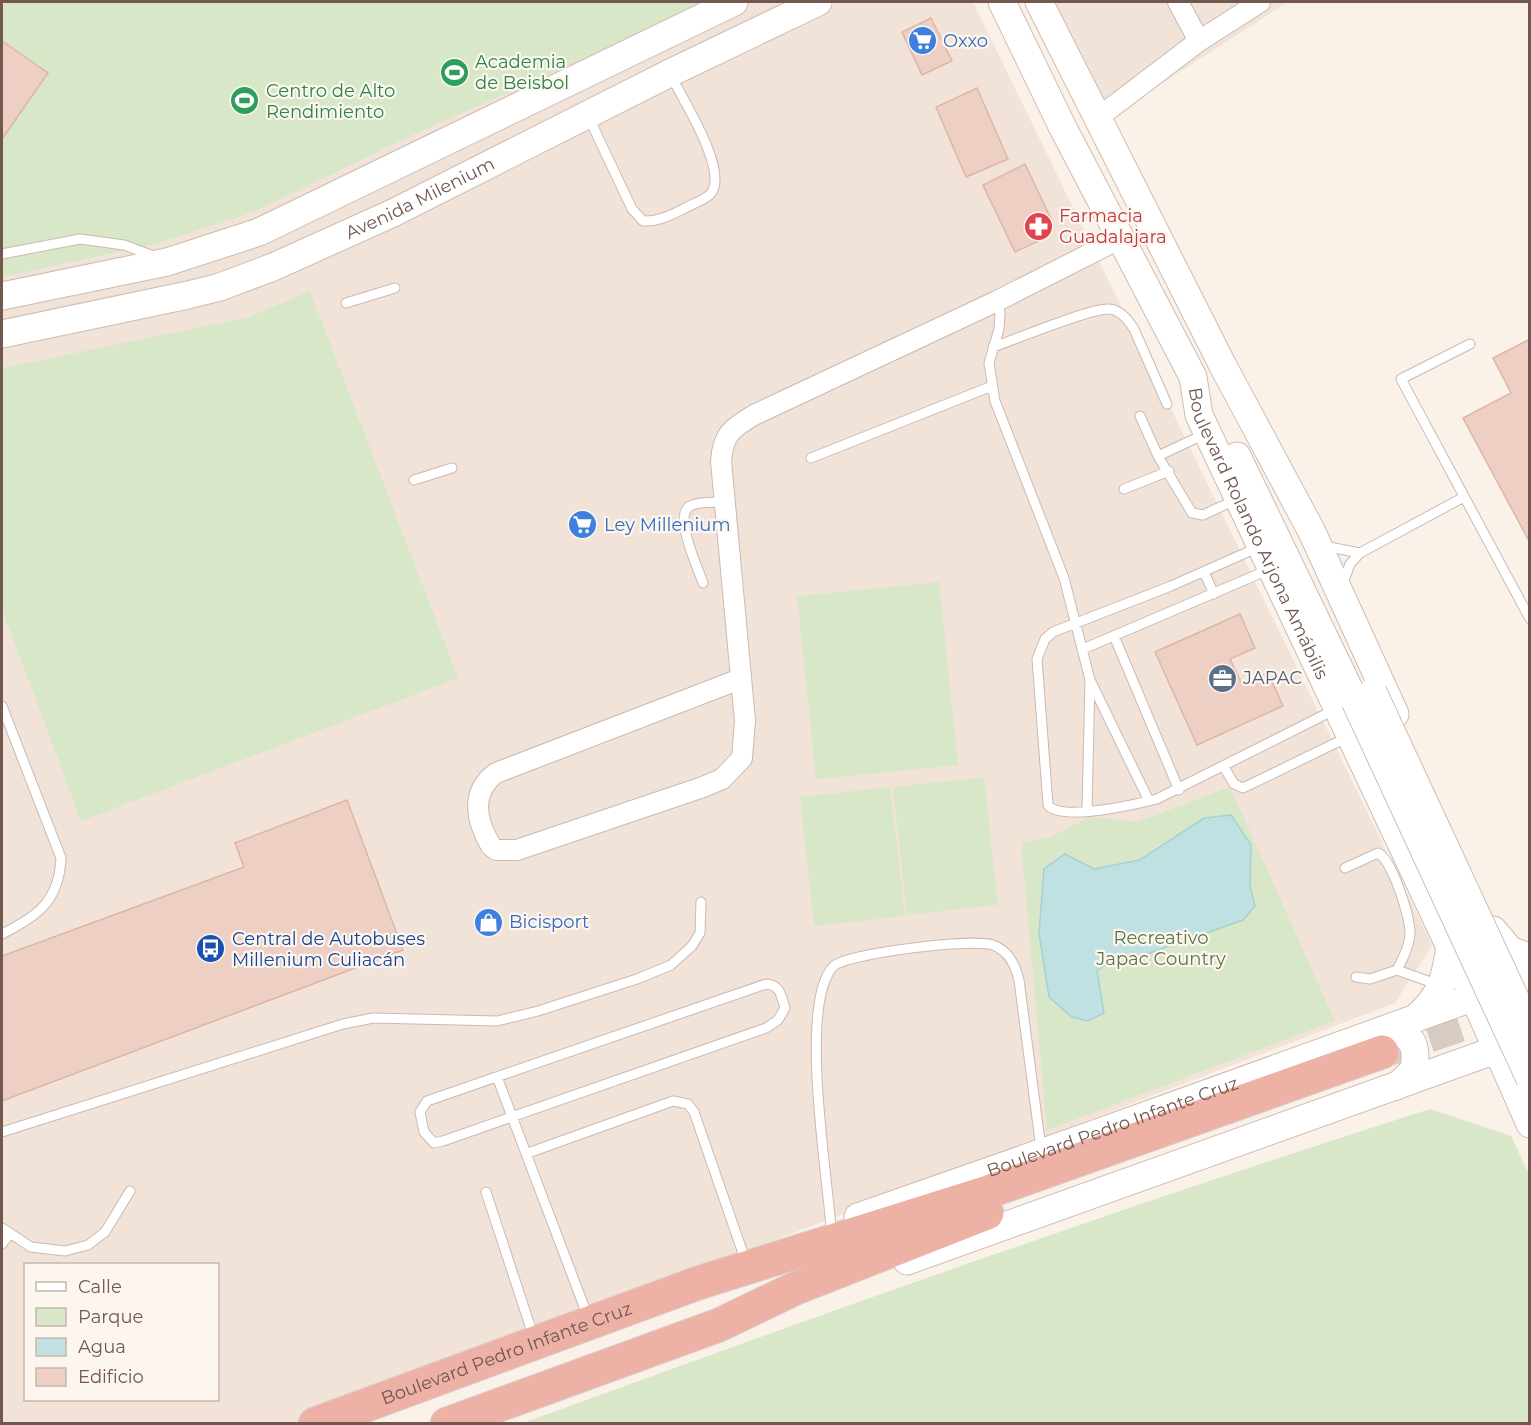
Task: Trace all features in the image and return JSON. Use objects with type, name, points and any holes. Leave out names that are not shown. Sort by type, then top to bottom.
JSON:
[{"type":"highway","name":"Boulevard Pedro Infante Cruz","points":[[315,1424],[698,1283],[985,1193],[1388,1059]]},
{"type":"highway","name":"Boulevard Pedro Infante Cruz","points":[[447,1424],[719,1325],[796,1288],[1388,1059]]},
{"type":"street","name":"Avenida Milenium","points":[[2,334],[188,295],[220,287],[273,267],[383,218],[670,73],[818,2]]},
{"type":"street","name":"Boulevard Rolando Arjona Amábilis","points":[[1039,2],[1223,366],[1312,532],[1493,930],[1523,979],[1530,1009]]},
{"type":"street","points":[[1178,2],[1200,41]]},
{"type":"street","points":[[1099,117],[1200,41],[1260,2]]},
{"type":"street","points":[[2,296],[167,261],[259,232],[726,3]]},
{"type":"street","name":"Boulevard Rolando Arjona Amábilis","points":[[1001,5],[1062,126],[1123,237],[1193,377],[1209,398],[1356,700],[1351,736],[1474,998],[1512,1072]]},
{"type":"street","points":[[259,232],[273,267]]},
{"type":"street","points":[[740,679],[709,693],[496,773],[487,779],[477,796],[477,807],[491,846],[496,850],[518,850],[722,779],[742,758],[745,737],[740,679],[724,502],[722,445],[728,433],[738,424],[997,301],[1123,237]]},
{"type":"street","points":[[1223,366],[1226,433]]},
{"type":"street","name":"Boulevard Rolando Arjona Amábilis","points":[[1226,433],[1237,499],[1265,557],[1356,700]]},
{"type":"street","points":[[1356,700],[1530,1030]]},
{"type":"street","points":[[1356,700],[1512,1072],[1530,1124]]},
{"type":"street","points":[[1493,930],[1510,950],[1530,958]]},
{"type":"street","points":[[1415,1019],[1433,1000],[1442,986],[1450,946]]},
{"type":"street","name":"Boulevard Pedro Infante Cruz","points":[[1388,1059],[1415,1019],[1523,979]]},
{"type":"street","name":"Boulevard Pedro Infante Cruz","points":[[698,1283],[831,1226],[1042,1153],[1388,1059],[1431,1073],[1512,1072],[1530,1038]]},
{"type":"street","points":[[1431,1073],[1451,1069],[1467,1070],[1492,1078],[1512,1072]]},
{"type":"lane","points":[[588,116],[632,209],[643,221],[660,219],[700,201],[712,192],[717,180],[715,170],[709,152],[670,73]]},
{"type":"lane","points":[[2,254],[80,239],[124,244],[167,261]]},
{"type":"lane","points":[[346,303],[395,288]]},
{"type":"lane","points":[[997,301],[1000,313],[989,363],[992,386],[1006,433],[1064,578],[1090,680],[1149,801]]},
{"type":"lane","points":[[993,346],[1090,313],[1108,309],[1117,311],[1127,318],[1134,329],[1167,404]]},
{"type":"lane","points":[[1470,344],[1401,379],[1530,619]]},
{"type":"lane","points":[[811,458],[992,386]]},
{"type":"lane","points":[[1140,416],[1158,456],[1197,516],[1209,513],[1237,499]]},
{"type":"lane","points":[[1158,456],[1226,433]]},
{"type":"lane","points":[[414,480],[452,468]]},
{"type":"lane","points":[[1124,489],[1168,471]]},
{"type":"lane","points":[[1341,594],[1347,571],[1360,553],[1464,497]]},
{"type":"lane","points":[[703,583],[684,529],[684,512],[688,506],[696,504],[724,502]]},
{"type":"lane","points":[[1312,532],[1322,545],[1360,553]]},
{"type":"lane","points":[[1083,649],[1214,594],[1265,557]]},
{"type":"lane","points":[[1265,557],[1204,572],[1076,622],[1044,639],[1037,659],[1048,805],[1059,813],[1128,806],[1149,801],[1179,790],[1356,700]]},
{"type":"lane","points":[[1204,572],[1214,594]]},
{"type":"lane","points":[[1114,636],[1179,790]]},
{"type":"lane","points":[[1087,810],[1090,680]]},
{"type":"lane","points":[[2,706],[61,858],[60,875],[55,891],[43,908],[34,916],[2,934]]},
{"type":"lane","points":[[1224,767],[1234,784],[1243,788],[1351,736]]},
{"type":"lane","points":[[1345,868],[1378,854],[1387,862],[1410,924],[1407,948],[1397,970]]},
{"type":"lane","points":[[2,1132],[343,1024],[373,1018],[497,1021],[538,1011],[638,979],[671,964],[692,946],[700,933],[700,903]]},
{"type":"lane","points":[[831,1226],[817,1070],[817,1012],[828,974],[836,964],[893,950],[974,942],[994,945],[1007,954],[1014,964],[1019,980],[1042,1153]]},
{"type":"lane","points":[[1356,977],[1370,979],[1397,970],[1442,986]]},
{"type":"lane","points":[[773,984],[780,990],[785,1008],[782,1015],[766,1028],[513,1117],[434,1143],[424,1132],[420,1112],[427,1101],[498,1077],[754,986],[773,984]]},
{"type":"lane","points":[[498,1077],[590,1324]]},
{"type":"lane","points":[[528,1153],[673,1101],[688,1104],[694,1112],[747,1262]]},
{"type":"lane","points":[[2,1244],[5,1231],[31,1248],[65,1251],[88,1245],[105,1232],[130,1191]]},
{"type":"lane","points":[[486,1192],[536,1343]]},
{"type":"shaded area","points":[[2,2],[973,2],[1432,945],[1395,1003],[296,1423],[2,1424]]},
{"type":"shaded area","points":[[1043,2],[1288,2],[1099,124]]},
{"type":"green space","name":"Centro de Alto Rendimiento","points":[[2,2],[701,2],[581,60],[397,142],[256,211],[156,244],[2,277]]},
{"type":"green space","points":[[310,291],[458,678],[81,821],[2,609],[2,368],[246,318]]},
{"type":"green space","points":[[939,582],[958,765],[816,779],[797,596]]},
{"type":"green space","points":[[984,777],[998,905],[907,915],[893,787]]},
{"type":"green space","points":[[890,787],[905,916],[814,926],[800,797]]},
{"type":"green space","name":"Recreativo Japac Country","points":[[1230,787],[1335,1021],[1047,1130],[1021,842],[1049,838],[1089,817],[1137,822]]},
{"type":"green space","points":[[1430,1109],[1511,1136],[1529,1174],[1529,1423],[523,1423],[975,1261]]},
{"type":"water","points":[[1231,815],[1251,845],[1250,886],[1255,906],[1243,920],[1147,954],[1115,957],[1097,971],[1104,1013],[1088,1021],[1072,1017],[1049,997],[1039,933],[1044,869],[1065,854],[1094,869],[1140,860],[1204,818]]},
{"type":"building","points":[[931,18],[952,61],[922,75],[902,32]]},
{"type":"building","points":[[2,41],[48,73],[2,139]]},
{"type":"building","points":[[977,88],[1008,159],[966,177],[936,107]]},
{"type":"building","points":[[1025,164],[1052,221],[1045,238],[1015,252],[983,185]]},
{"type":"building","points":[[1530,339],[1530,543],[1463,418],[1511,393],[1493,358]]},
{"type":"building","points":[[1240,614],[1255,648],[1230,659],[1242,684],[1268,673],[1283,706],[1197,745],[1155,652]]},
{"type":"building","name":"Central de Autobuses Millenium Culiacán","points":[[347,800],[403,950],[2,1101],[2,956],[244,867],[235,843]]},
{"type":"tunnel","points":[[1382,1052],[1511,1008]]},
{"type":"place","name":"Oxxo","points":[[922,41]]},
{"type":"place","name":"Academia de Beisbol","points":[[454,72]]},
{"type":"place","name":"Centro de Alto Rendimiento","points":[[245,101]]},
{"type":"place","name":"Farmacia Guadalajara","points":[[1038,226]]},
{"type":"place","name":"Ley Millenium","points":[[583,525]]},
{"type":"place","name":"JAPAC","points":[[1222,678]]},
{"type":"place","name":"Bicisport","points":[[488,922]]},
{"type":"place","name":"Central de Autobuses Millenium Culiacán","points":[[211,949]]}]
